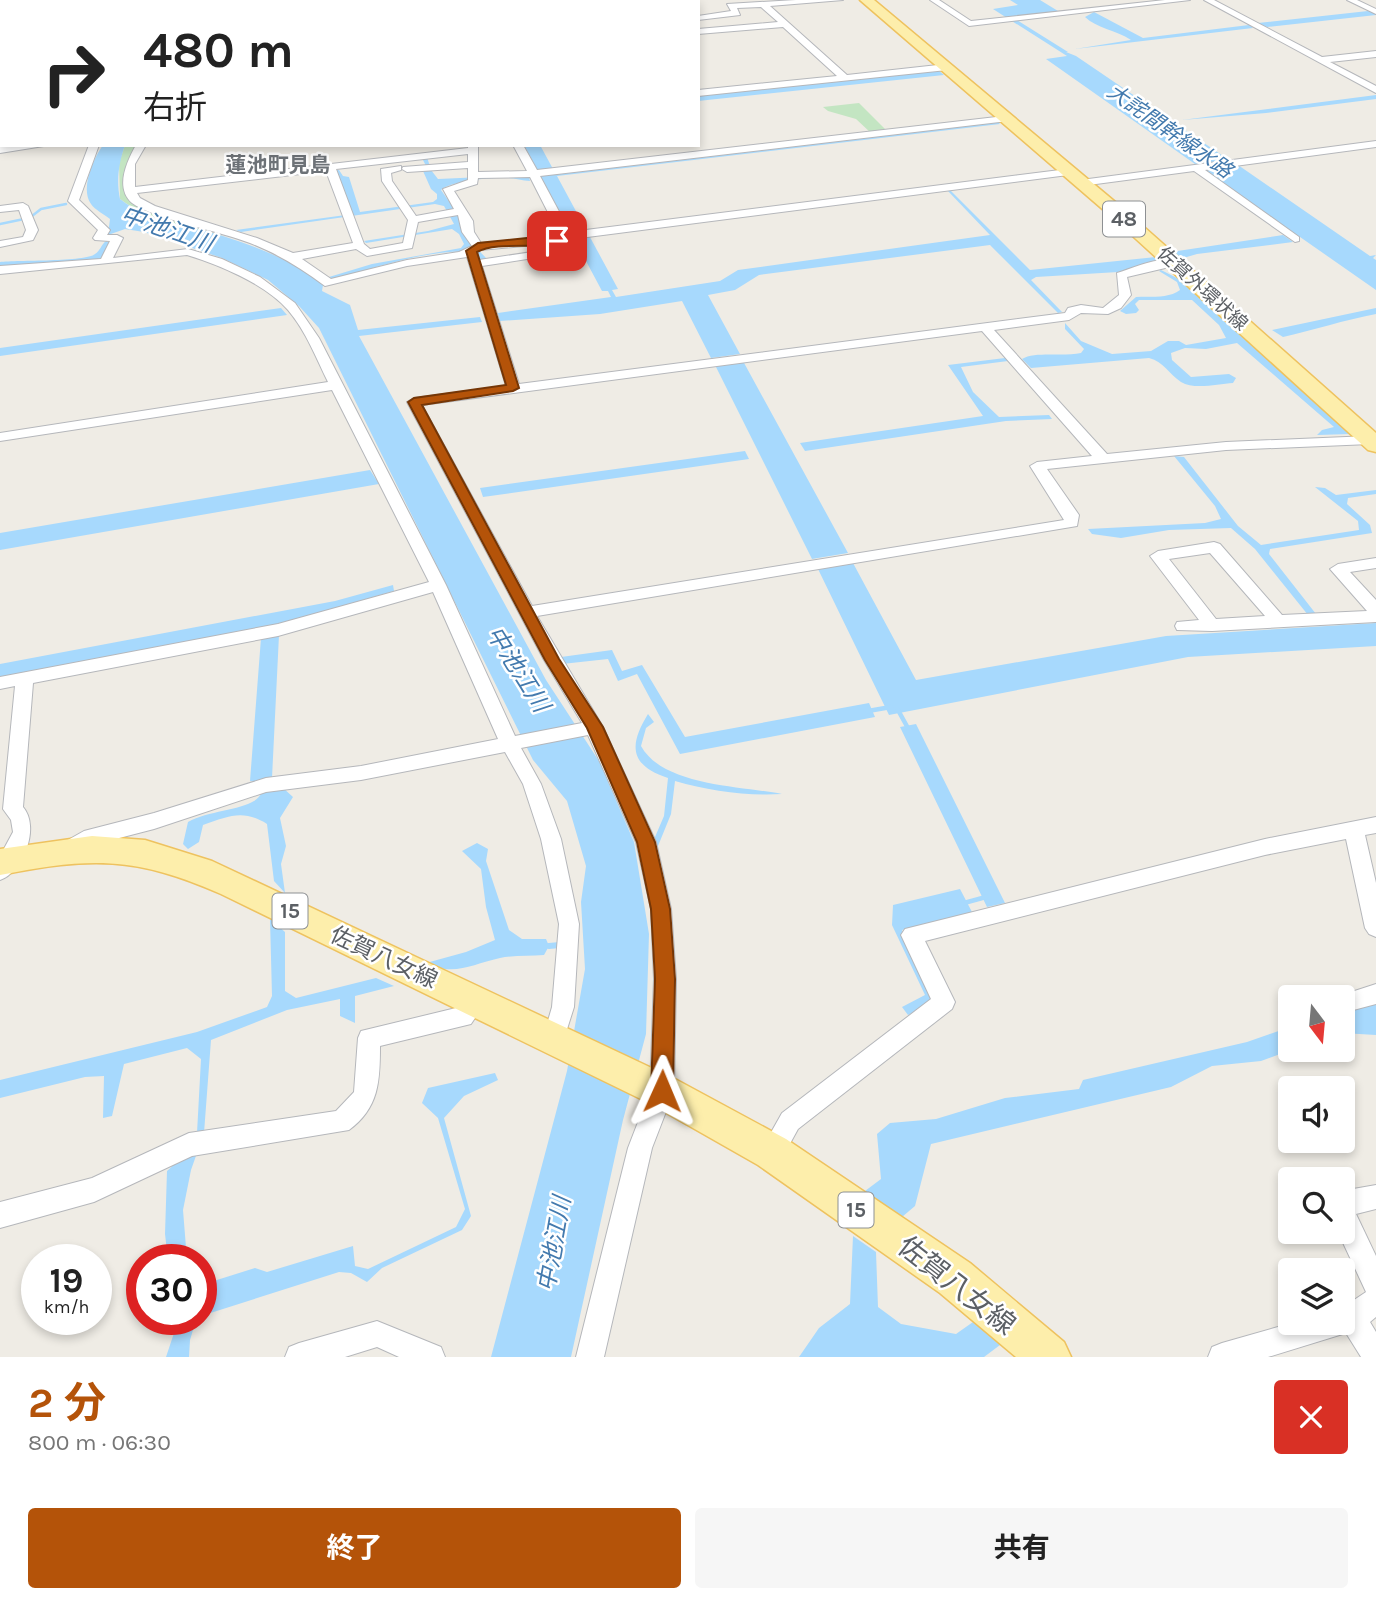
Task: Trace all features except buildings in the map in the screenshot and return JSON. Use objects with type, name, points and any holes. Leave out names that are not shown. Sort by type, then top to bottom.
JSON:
[{"type":"main road","name":"佐賀外環状線","points":[[866,0],[1174,263],[1373,442]]},
{"type":"main road","name":"佐賀八女線","points":[[3,864],[72,848],[136,849],[192,865],[559,1040]]},
{"type":"main road","name":"15","points":[[559,1040],[656,1088]]},
{"type":"main road","name":"佐賀八女線","points":[[656,1088],[772,1152],[955,1278],[1049,1357]]},
{"type":"street","points":[[727,3],[765,6],[839,0]]},
{"type":"street","points":[[934,0],[969,24],[1186,0]]},
{"type":"street","points":[[1208,0],[1376,90]]},
{"type":"street","points":[[1351,0],[1376,12]]},
{"type":"street","points":[[700,18],[737,13],[727,3]]},
{"type":"street","points":[[765,6],[845,78]]},
{"type":"street","points":[[700,32],[785,24]]},
{"type":"street","points":[[1321,60],[1376,54]]},
{"type":"street","points":[[700,93],[947,67]]},
{"type":"street","points":[[413,220],[387,181],[385,171],[394,164],[473,175],[543,172],[1005,119]]},
{"type":"street","points":[[574,236],[1075,177],[1209,166],[1376,144]]},
{"type":"street","points":[[0,150],[27,147]]},
{"type":"street","points":[[93,147],[74,201],[100,224],[104,230],[99,238],[117,238],[105,262]]},
{"type":"street","points":[[140,147],[130,164],[129,191],[135,200],[151,208],[253,240],[292,257],[329,283],[400,258],[413,235],[413,220]]},
{"type":"street","points":[[330,167],[359,245],[367,253],[400,258],[573,250],[574,236],[543,172],[520,147]]},
{"type":"street","points":[[129,191],[330,167],[394,164],[473,148],[473,175]]},
{"type":"street","points":[[1195,167],[1294,238]]},
{"type":"street","points":[[473,175],[448,189],[467,220],[468,232],[513,388]]},
{"type":"street","points":[[0,209],[23,206],[32,230],[27,240],[0,243]]},
{"type":"street","points":[[413,220],[460,211]]},
{"type":"street","points":[[292,257],[359,245]]},
{"type":"street","points":[[0,270],[188,252],[218,261],[256,280],[291,306],[313,338],[438,585],[509,743],[532,784],[551,839],[569,924],[564,1007],[559,1040]]},
{"type":"street","points":[[590,1357],[656,1088],[665,979],[660,909],[646,842],[592,727],[552,660],[414,402],[1069,316],[1077,309],[1089,308],[1100,313],[1108,311],[1124,299],[1126,292],[1121,275],[1151,266],[1174,263]]},
{"type":"street","points":[[985,327],[1102,459]]},
{"type":"street","points":[[0,437],[336,385]]},
{"type":"street","points":[[527,612],[1072,523],[1071,515],[1037,466],[1273,443],[1373,442]]},
{"type":"street","points":[[1212,625],[1158,555],[1214,547],[1278,621]]},
{"type":"street","points":[[1376,563],[1338,569],[1376,613]]},
{"type":"street","points":[[0,683],[278,630],[438,585]]},
{"type":"street","points":[[1183,626],[1376,613]]},
{"type":"street","points":[[3,864],[16,849],[25,825],[22,816],[13,809],[25,678]]},
{"type":"street","points":[[72,848],[91,836],[155,821],[269,785],[361,773],[592,727]]},
{"type":"street","points":[[772,1152],[790,1121],[944,1002],[912,935],[1265,847],[1376,825]]},
{"type":"street","points":[[1354,830],[1376,928]]},
{"type":"street","points":[[1355,1000],[1376,994]]},
{"type":"street","points":[[0,1215],[94,1190],[198,1142],[341,1122],[358,1112],[368,1092],[369,1038],[463,1017],[476,1000]]},
{"type":"street","points":[[1355,1201],[1376,1197]]},
{"type":"street","points":[[1355,1240],[1376,1285]]},
{"type":"street","points":[[1355,1314],[1376,1301]]},
{"type":"street","points":[[1355,1333],[1376,1357]]},
{"type":"street","points":[[299,1357],[377,1334],[431,1357]]},
{"type":"street","points":[[1222,1357],[1297,1335]]},
{"type":"green space","points":[[859,103],[887,131],[871,133],[856,119],[823,107]]},
{"type":"green space","points":[[124,147],[135,147],[127,165],[124,187],[129,196],[139,204],[185,224],[226,237],[157,219],[131,207],[120,199],[119,163]]},
{"type":"water","name":"大詫間幹線水路","points":[[1010,0],[1040,0],[1058,11],[1012,17],[1076,56],[1229,160],[1218,161],[1225,167],[1238,165],[1370,256],[1376,255],[1373,258],[1376,260],[1376,290],[1204,170],[1215,168],[1207,162],[1195,164],[1046,59],[1067,56],[993,9],[1018,5]]},
{"type":"water","points":[[1094,12],[1143,38],[1249,25],[1253,28],[1075,49],[1131,40],[1085,17]]},
{"type":"water","points":[[1376,12],[1376,15],[1267,27],[1258,23]]},
{"type":"water","points":[[938,70],[944,75],[700,101],[700,95]]},
{"type":"water","points":[[1376,95],[1376,99],[1182,120]]},
{"type":"water","points":[[997,121],[1000,124],[557,176],[618,289],[612,290],[616,297],[720,281],[738,270],[990,235],[947,190],[1030,270],[1156,257],[1161,261],[1144,263],[1139,267],[1118,272],[1036,277],[1031,280],[1062,312],[1058,313],[990,245],[759,275],[735,290],[708,295],[740,354],[711,358],[682,301],[600,314],[500,321],[498,313],[611,297],[608,291],[602,291],[525,147],[541,147],[553,169]]},
{"type":"water","name":"中池江川","points":[[102,147],[124,147],[119,171],[120,199],[157,218],[239,241],[289,263],[323,285],[322,291],[350,305],[358,330],[480,317],[482,322],[359,336],[546,680],[599,761],[634,842],[649,934],[646,1034],[623,1120],[571,1357],[491,1357],[567,1071],[585,969],[581,902],[586,866],[567,801],[533,760],[319,328],[299,306],[268,280],[222,258],[144,232],[125,229],[108,235],[110,219],[93,206],[88,198],[87,182]]},
{"type":"water","points":[[427,157],[431,170],[438,179],[524,175],[529,177],[530,181],[510,178],[472,180],[441,190],[460,217],[464,235],[487,259],[480,260],[476,252],[440,253],[332,279],[329,277],[372,264],[461,248],[464,244],[459,234],[452,229],[366,243],[364,241],[454,224],[444,206],[435,204],[241,232],[236,230],[353,214],[336,170],[349,177],[360,212],[433,202],[437,199],[437,194],[431,189],[423,171],[426,166],[422,158]]},
{"type":"water","points":[[1283,235],[1293,242],[1197,254],[1180,259],[1171,252]]},
{"type":"water","points":[[106,241],[110,243],[100,259],[0,268],[0,262],[89,257],[97,253]]},
{"type":"water","points":[[1159,271],[1177,278],[1351,434],[1317,435],[1322,430],[1334,427],[1237,343],[1206,349],[1185,348],[1171,353],[1172,360],[1191,377],[1229,374],[1236,378],[1233,383],[1206,386],[1192,386],[1181,382],[1163,365],[1149,358],[1031,368],[1022,359],[1034,355],[1081,353],[1084,349],[1065,329],[1065,323],[1081,341],[1112,354],[1151,351],[1168,341],[1179,341],[1186,345],[1226,338],[1219,325],[1192,300],[1139,300],[1135,304],[1139,310],[1136,313],[1126,314],[1120,311],[1136,297],[1164,296],[1180,290],[1177,282]]},
{"type":"water","points":[[281,308],[287,315],[0,356],[0,348]]},
{"type":"water","points":[[1376,308],[1376,314],[1283,337],[1272,330]]},
{"type":"water","points":[[1005,358],[1008,361],[961,367],[973,392],[999,417],[1049,415],[1052,419],[1006,421],[805,451],[800,443],[983,416],[948,365]]},
{"type":"water","points":[[743,361],[848,553],[812,559],[715,365]]},
{"type":"water","points":[[745,451],[749,459],[483,497],[480,488]]},
{"type":"water","points":[[1174,456],[1184,457],[1238,526],[1261,545],[1359,530],[1358,521],[1315,487],[1325,488],[1336,495],[1376,490],[1376,494],[1348,498],[1347,504],[1370,525],[1372,533],[1270,549],[1269,554],[1316,614],[1308,615],[1255,549],[1231,528],[1169,530],[1121,538],[1092,534],[1088,529],[1205,523],[1221,519],[1215,506]]},
{"type":"water","points":[[370,470],[379,484],[0,550],[0,533]]},
{"type":"water","points":[[853,563],[916,680],[1166,636],[1376,623],[1376,646],[1188,657],[889,715],[818,569]]},
{"type":"water","points":[[393,585],[394,591],[272,626],[279,635],[272,778],[293,797],[280,818],[286,846],[281,864],[285,893],[274,881],[267,824],[258,819],[243,815],[203,825],[199,842],[188,849],[183,844],[188,822],[205,815],[241,807],[254,801],[262,793],[266,782],[250,781],[261,638],[0,677],[0,664],[335,601]]},
{"type":"water","points":[[612,650],[622,671],[642,665],[685,737],[869,703],[875,717],[680,754],[637,674],[618,681],[608,659],[562,664],[561,657]]},
{"type":"water","points":[[648,714],[654,722],[646,728],[641,746],[652,759],[667,769],[704,782],[782,794],[728,792],[675,781],[671,814],[658,846],[652,844],[664,816],[668,778],[646,767],[636,753],[638,735]]},
{"type":"water","points":[[916,724],[1005,903],[987,907],[900,727]]},
{"type":"water","points":[[477,843],[488,849],[486,861],[509,930],[522,939],[546,939],[549,946],[544,955],[505,957],[454,969],[436,967],[426,963],[466,952],[495,940],[486,907],[481,869],[462,851]]},
{"type":"water","points":[[960,889],[972,912],[902,930],[933,993],[934,1002],[908,1015],[902,1007],[925,995],[892,925],[893,905]]},
{"type":"water","points":[[270,919],[285,932],[285,991],[296,998],[376,978],[394,986],[355,996],[355,1023],[340,1016],[340,999],[287,1010],[211,1040],[204,1133],[191,1170],[183,1210],[186,1244],[166,1244],[167,1171],[190,1150],[197,1133],[201,1059],[187,1048],[124,1064],[112,1116],[103,1118],[104,1076],[85,1077],[0,1098],[0,1080],[197,1032],[267,1007],[272,996]]},
{"type":"water","points":[[1376,1003],[1376,1035],[1355,1034],[1355,1009]]},
{"type":"water","points":[[1278,1031],[1278,1055],[1261,1061],[1212,1066],[1171,1087],[931,1144],[915,1206],[902,1217],[865,1191],[881,1179],[877,1134],[890,1123],[936,1119],[1005,1098],[1079,1089],[1083,1080],[1247,1042]]},
{"type":"water","points":[[495,1073],[498,1080],[464,1096],[444,1118],[471,1216],[462,1230],[382,1268],[367,1282],[351,1273],[339,1272],[217,1311],[217,1280],[255,1268],[267,1272],[353,1246],[355,1266],[368,1269],[456,1227],[465,1209],[438,1118],[422,1103],[428,1088]]},
{"type":"water","points":[[853,1236],[876,1252],[878,1307],[901,1324],[956,1334],[973,1322],[1000,1345],[984,1357],[799,1357],[819,1328],[850,1304]]},
{"type":"water","points":[[173,1335],[192,1335],[189,1357],[166,1357]]},
{"type":"waterway","points":[[32,216],[41,209],[66,204]]},
{"type":"waterway","points":[[0,224],[24,219]]},
{"type":"waterway","points":[[868,711],[891,707]]},
{"type":"waterway","points":[[898,710],[909,730]]},
{"type":"waterway","points":[[964,903],[986,897]]},
{"type":"waterway","points":[[549,946],[560,945]]},
{"type":"district","name":"蓮池町見島","points":[[278,165]]},
{"type":"route","points":[[557,241],[527,241],[478,247],[471,251],[513,388],[414,402],[552,660],[594,727],[646,842],[660,909],[665,979],[662,1091]]}]
